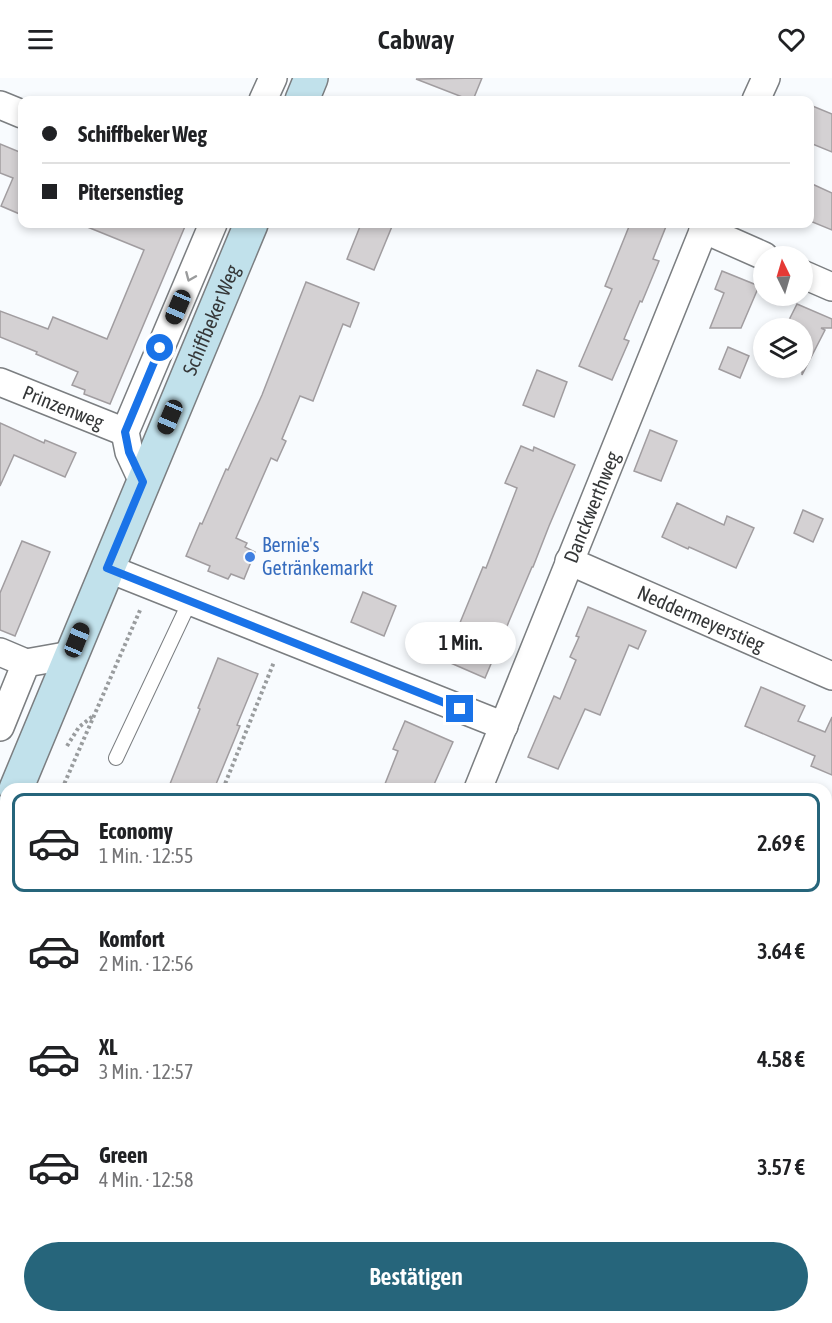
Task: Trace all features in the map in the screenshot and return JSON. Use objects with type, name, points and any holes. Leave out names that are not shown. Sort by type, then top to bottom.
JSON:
[{"type":"main road","points":[[304,96],[312,78]]},
{"type":"main road","name":"Schiffbeker Weg","points":[[18,783],[249,228]]},
{"type":"street","points":[[265,96],[273,78]]},
{"type":"street","points":[[0,105],[18,112]]},
{"type":"street","name":"Schiffbeker Weg","points":[[125,432],[211,228]]},
{"type":"street","name":"Danckwerthweg","points":[[480,783],[703,228]]},
{"type":"street","points":[[708,228],[753,250]]},
{"type":"street","points":[[813,279],[832,287]]},
{"type":"street","name":"Prinzenweg","points":[[0,382],[125,432]]},
{"type":"street","points":[[125,432],[129,452],[143,482]]},
{"type":"street","name":"Neddermeyerstieg","points":[[569,561],[832,676]]},
{"type":"street","points":[[107,568],[504,726]]},
{"type":"street","points":[[0,652],[26,663],[71,655]]},
{"type":"street","points":[[0,727],[26,663]]},
{"type":"lane","points":[[116,758],[190,602]]},
{"type":"path","points":[[65,783],[149,585]]},
{"type":"path","points":[[225,783],[284,639]]},
{"type":"path","points":[[65,748],[79,727],[93,715]]},
{"type":"building","points":[[482,78],[475,96],[460,96],[416,79]]},
{"type":"building","points":[[814,107],[832,114],[832,152],[814,145]]},
{"type":"building","points":[[0,144],[18,151],[18,213],[1,206],[13,178],[0,173]]},
{"type":"building","points":[[814,185],[832,193],[832,230],[814,223]]},
{"type":"building","points":[[90,228],[184,228],[110,404],[84,394],[85,390],[72,385],[78,372],[0,337],[0,311],[48,329],[53,317],[107,339],[144,250]]},
{"type":"building","points":[[359,228],[391,228],[374,270],[347,259]]},
{"type":"building","points":[[628,228],[665,228],[653,259],[659,261],[624,339],[629,341],[612,380],[579,366],[612,289],[605,286]]},
{"type":"building","points":[[722,271],[753,284],[753,300],[741,328],[710,328],[724,293],[715,289]]},
{"type":"building","points":[[306,282],[359,303],[350,327],[343,324],[313,401],[300,396],[282,439],[286,441],[277,461],[271,458],[236,538],[247,543],[245,547],[255,552],[244,579],[231,574],[228,579],[208,571],[210,566],[186,556],[262,395]]},
{"type":"building","points":[[796,306],[802,306],[832,319],[832,328],[821,328],[825,330],[813,353],[813,318],[790,318]]},
{"type":"building","points":[[728,347],[749,356],[740,378],[719,369]]},
{"type":"building","points":[[537,370],[567,382],[554,417],[523,405]]},
{"type":"building","points":[[0,423],[44,443],[45,440],[76,453],[65,477],[14,455],[0,486]]},
{"type":"building","points":[[650,430],[677,441],[661,481],[634,471]]},
{"type":"building","points":[[521,446],[533,451],[534,447],[575,465],[485,678],[437,657],[450,627],[457,630],[483,567],[486,568],[517,488],[505,483]]},
{"type":"building","points":[[677,503],[724,525],[727,516],[754,528],[736,568],[662,537]]},
{"type":"building","points":[[803,510],[823,519],[813,542],[794,533]]},
{"type":"building","points":[[22,541],[50,552],[15,636],[0,630],[0,593]]},
{"type":"building","points":[[363,592],[396,606],[384,636],[351,622]]},
{"type":"building","points":[[588,607],[646,631],[638,649],[629,645],[600,715],[585,709],[558,769],[528,757],[554,696],[560,699],[576,660],[570,657]]},
{"type":"building","points":[[218,658],[258,674],[216,783],[170,783],[200,709],[198,708]]},
{"type":"building","points":[[761,687],[805,706],[798,721],[825,732],[832,717],[832,775],[811,766],[815,756],[745,726]]},
{"type":"building","points":[[405,721],[453,742],[435,783],[385,783],[398,751],[393,749]]},
{"type":"place","name":"Bernie's Getränkemarkt","points":[[250,557]]},
{"type":"route","points":[[160,348],[125,432],[129,452],[143,482],[107,568],[460,709]]}]
